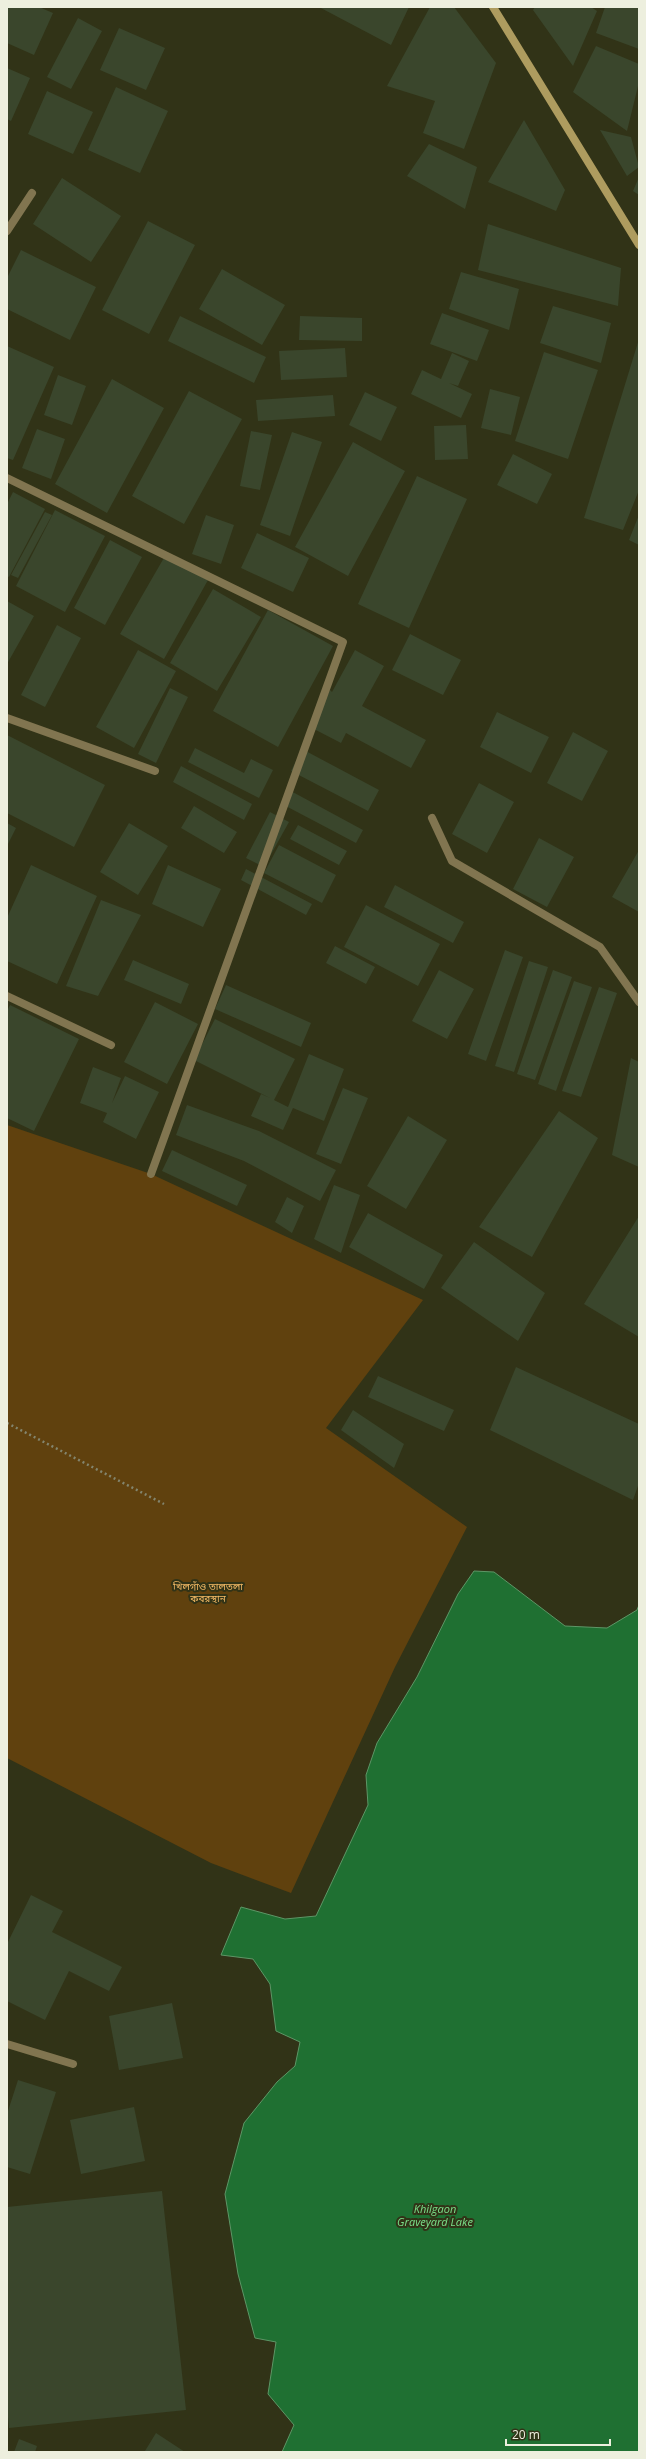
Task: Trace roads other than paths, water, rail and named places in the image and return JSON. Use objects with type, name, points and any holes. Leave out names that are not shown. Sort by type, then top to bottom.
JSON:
[{"type":"street","points":[[493,7],[639,244]]},
{"type":"street","points":[[7,232],[32,193]]},
{"type":"street","points":[[7,478],[343,642],[151,1174]]},
{"type":"street","points":[[7,718],[155,771]]},
{"type":"street","points":[[432,818],[452,862],[600,947],[639,1002]]},
{"type":"street","points":[[7,996],[111,1045]]},
{"type":"street","points":[[7,2044],[73,2064]]},
{"type":"water","name":"Khilgaon Graveyard Lake","points":[[474,1571],[494,1572],[565,1626],[607,1628],[637,1610],[639,1605],[639,2452],[282,2452],[294,2425],[268,2394],[276,2342],[255,2338],[238,2274],[225,2194],[244,2123],[277,2082],[295,2066],[300,2042],[276,2031],[270,1984],[253,1959],[221,1955],[241,1907],[285,1919],[316,1916],[368,1805],[366,1775],[377,1743],[417,1677],[458,1594]]},
{"type":"park label","name":"খিলগাঁও তালতলা কবরস্থান","points":[[208,1592]]}]
